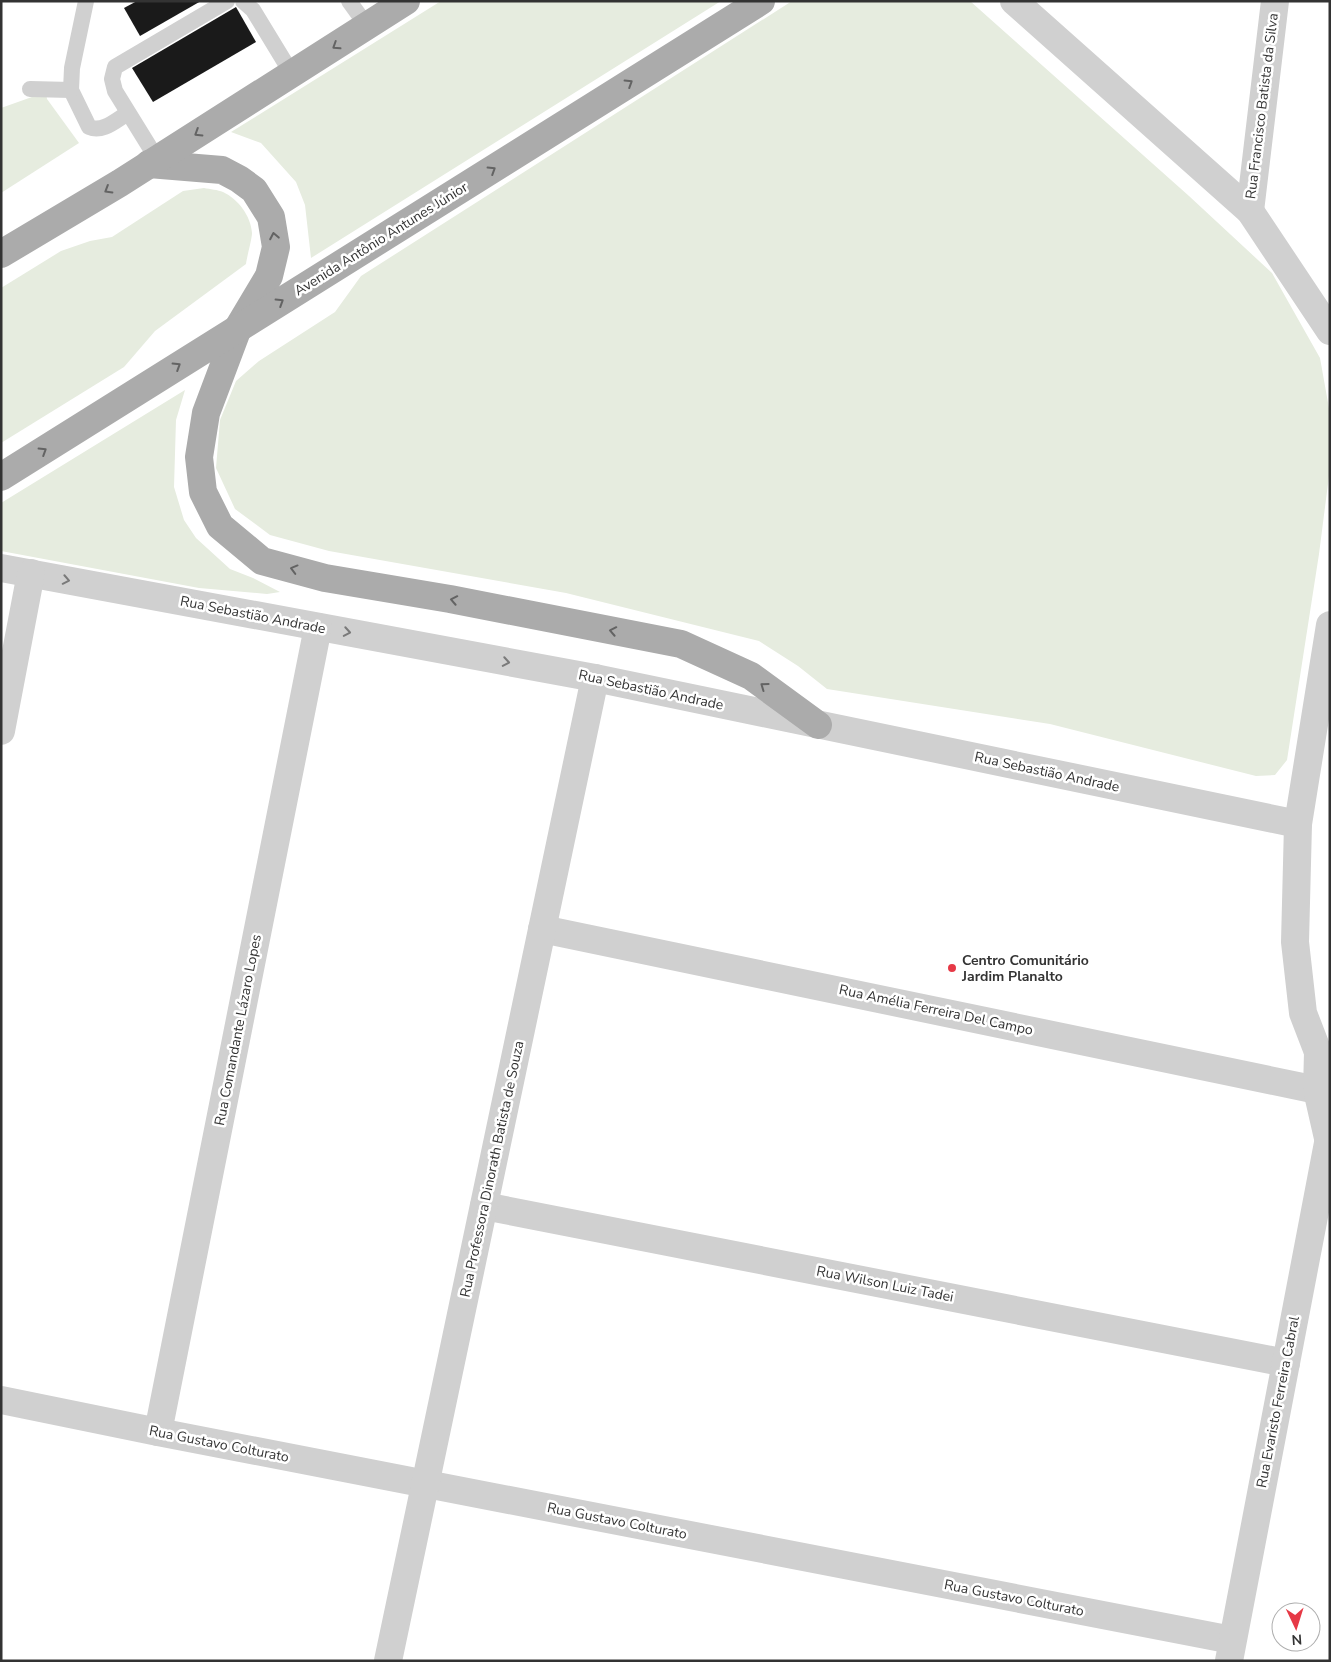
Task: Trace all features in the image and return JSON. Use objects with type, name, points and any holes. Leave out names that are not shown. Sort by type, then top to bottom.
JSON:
[{"type":"main road","points":[[1,254],[153,162],[406,1]]},
{"type":"main road","name":"Avenida Antônio Antunes Júnior","points":[[1,477],[761,1]]},
{"type":"main road","points":[[153,162],[222,170],[254,190],[271,218],[276,248],[269,276],[238,328],[206,413],[199,457],[203,492],[220,526],[262,560],[325,578],[450,599],[681,644],[751,676],[818,725]]},
{"type":"street","points":[[1014,1],[1250,211],[1330,330]]},
{"type":"street","name":"Rua Francisco Batista da Silva","points":[[1250,211],[1275,1]]},
{"type":"street","name":"Rua Sebastião Andrade","points":[[1,568],[595,678],[1298,824]]},
{"type":"street","points":[[1,730],[31,573]]},
{"type":"street","points":[[1329,1145],[1324,1076],[1303,1013],[1295,942],[1298,824],[1330,625]]},
{"type":"street","name":"Rua Comandante Lázaro Lopes","points":[[158,1432],[318,627]]},
{"type":"street","name":"Rua Professora Dinorath Batista de Souza","points":[[388,1661],[595,678]]},
{"type":"street","name":"Rua Amélia Ferreira Del Campo","points":[[542,929],[1324,1076]]},
{"type":"street","name":"Rua Evaristo Ferreira Cabral","points":[[1230,1651],[1329,1145]]},
{"type":"street","name":"Rua Wilson Luiz Tadei","points":[[484,1206],[1286,1363]]},
{"type":"street","name":"Rua Gustavo Colturato","points":[[1,1400],[426,1484],[1230,1651]]},
{"type":"lane","points":[[86,1],[72,68],[71,90],[89,127],[100,130],[128,113]]},
{"type":"lane","points":[[153,162],[115,91],[112,78],[116,67],[227,1]]},
{"type":"lane","points":[[243,1],[252,10],[292,74]]},
{"type":"lane","points":[[349,1],[367,26]]},
{"type":"lane","points":[[30,89],[71,90]]},
{"type":"shaded area","points":[[441,1],[721,1],[311,258],[305,205],[296,182],[261,143],[231,132]]},
{"type":"shaded area","points":[[792,1],[970,1],[1189,196],[1272,273],[1320,358],[1330,414],[1330,468],[1319,554],[1287,760],[1275,775],[1256,776],[1050,724],[827,689],[798,666],[759,641],[566,593],[329,551],[270,535],[235,509],[216,468],[220,420],[236,381],[259,361],[335,312],[361,276]]},
{"type":"shaded area","points":[[46,92],[47,99],[79,143],[1,193],[1,108]]},
{"type":"shaded area","points":[[204,188],[221,191],[229,195],[246,214],[252,233],[246,264],[155,331],[124,367],[1,443],[1,288],[61,251],[90,241],[112,237],[183,191]]},
{"type":"shaded area","points":[[185,390],[176,420],[174,487],[184,520],[196,538],[230,569],[280,592],[267,594],[199,588],[1,551],[1,503]]},
{"type":"building","points":[[137,1],[201,1],[140,36],[124,8]]},
{"type":"building","points":[[236,7],[256,42],[153,102],[132,68]]},
{"type":"place","name":"Centro Comunitário Jardim Planalto","points":[[952,968]]}]
